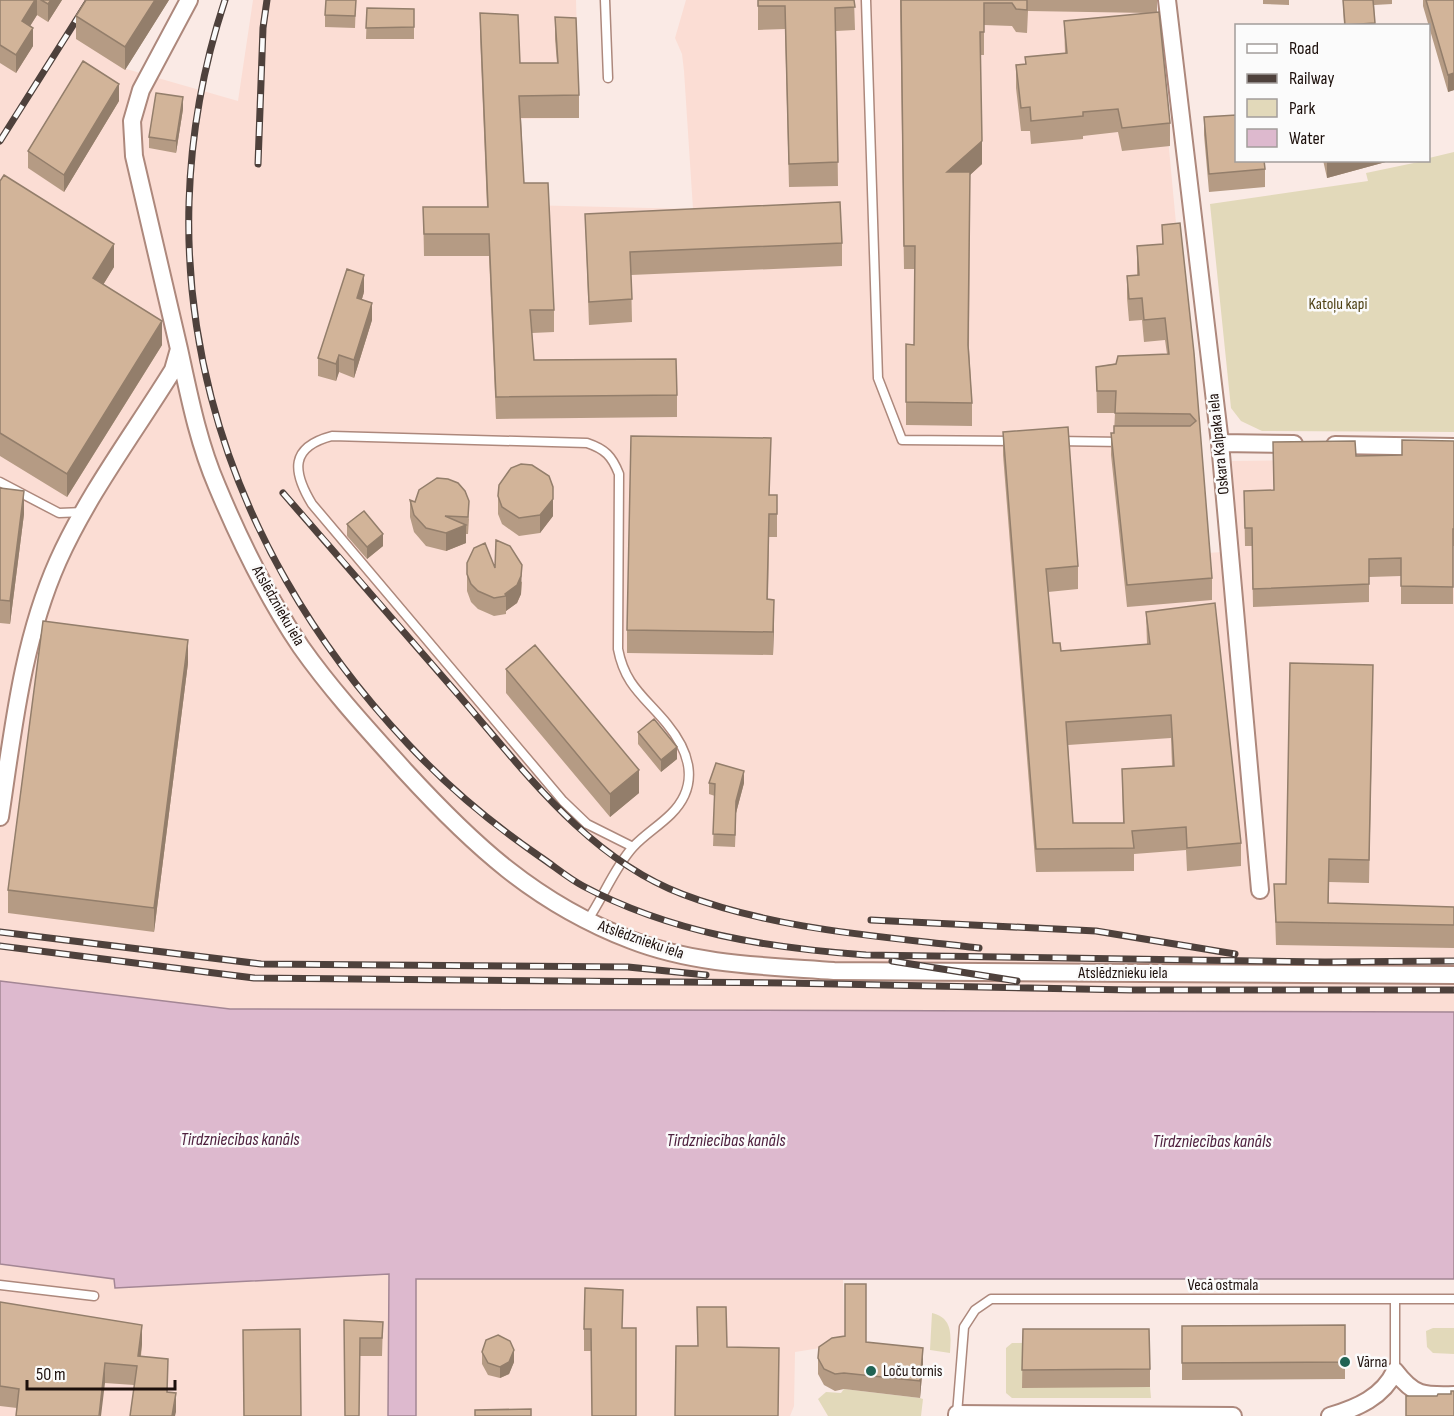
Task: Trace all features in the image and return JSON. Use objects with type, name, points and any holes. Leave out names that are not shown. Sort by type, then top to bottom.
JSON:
[{"type":"street","name":"Atslēdznieku iela","points":[[189,0],[141,90],[132,121],[134,156],[178,349],[195,421],[215,483],[252,561],[300,645],[383,746],[452,822],[517,879],[587,921],[632,941],[682,956],[752,965],[834,971],[1454,975]]},
{"type":"street","name":"Oskara Kalpaka iela","points":[[1167,0],[1220,443],[1260,890]]},
{"type":"street","points":[[0,817],[21,674],[58,562],[84,512],[173,370],[178,349]]},
{"type":"street","points":[[1220,443],[1454,447]]},
{"type":"street","points":[[1330,1416],[1357,1408],[1388,1386],[1395,1371],[1408,1388],[1419,1394],[1454,1395]]},
{"type":"street","points":[[957,1415],[1233,1416]]},
{"type":"lane","points":[[605,0],[608,78]]},
{"type":"lane","points":[[866,0],[878,378],[902,440],[1029,441]]},
{"type":"lane","points":[[587,921],[633,847],[672,813],[685,794],[689,775],[686,752],[667,724],[629,683],[621,666],[618,649],[619,474],[613,459],[603,449],[588,443],[332,436],[313,441],[301,453],[298,468],[303,490],[312,504],[563,801],[587,824],[633,847]]},
{"type":"lane","points":[[1052,441],[1132,442]]},
{"type":"lane","points":[[0,482],[59,513],[84,512]]},
{"type":"lane","points":[[0,1285],[94,1296]]},
{"type":"lane","name":"Vecā ostmala","points":[[957,1415],[964,1327],[975,1310],[991,1299],[1454,1299]]},
{"type":"lane","points":[[1395,1300],[1395,1371]]},
{"type":"shaded area","points":[[0,0],[164,0],[123,68],[238,101],[253,0],[576,0],[579,118],[519,119],[524,205],[693,209],[684,71],[682,54],[675,38],[686,0],[1155,0],[1207,553],[1238,551],[1232,461],[1454,458],[1454,1012],[230,1009],[0,981]]},
{"type":"shaded area","points":[[0,1264],[115,1279],[115,1287],[389,1274],[388,1416],[0,1416]]},
{"type":"shaded area","points":[[415,1279],[843,1280],[845,1344],[795,1352],[794,1406],[790,1416],[416,1416]]},
{"type":"green space","name":"Katoļu kapi","points":[[1454,152],[1454,432],[1262,431],[1241,421],[1231,408],[1210,204],[1368,181],[1366,173],[1418,162],[1430,162],[1430,158]]},
{"type":"green space","points":[[932,1313],[939,1315],[947,1323],[950,1334],[950,1353],[930,1350]]},
{"type":"green space","points":[[1433,1328],[1454,1328],[1454,1354],[1433,1353],[1427,1347],[1426,1331]]},
{"type":"green space","points":[[1149,1342],[1022,1387],[1150,1387],[1151,1398],[1012,1398],[1006,1393],[1006,1348],[1012,1343]]},
{"type":"green space","points":[[844,1389],[923,1399],[921,1416],[828,1416],[818,1399],[826,1392],[841,1393]]},
{"type":"water","name":"Tirdzniecības kanāls","points":[[0,981],[230,1009],[1454,1012],[1454,1279],[416,1279],[416,1416],[388,1416],[389,1274],[115,1288],[114,1279],[0,1264]]},
{"type":"building","points":[[0,0],[35,0],[22,21],[33,28],[16,55],[0,45]]},
{"type":"building","points":[[86,0],[155,0],[125,47],[76,16]]},
{"type":"building","points":[[326,0],[356,0],[355,16],[325,15]]},
{"type":"building","points":[[758,0],[854,0],[855,7],[835,8],[838,162],[789,164],[785,6],[758,6]]},
{"type":"building","points":[[901,0],[1027,0],[1027,10],[1016,9],[1012,3],[984,3],[984,32],[980,32],[982,141],[947,172],[970,172],[968,345],[972,403],[906,402],[906,344],[914,345],[915,246],[904,246]]},
{"type":"building","points":[[1343,0],[1373,0],[1375,23],[1345,24]]},
{"type":"building","points":[[1426,0],[1454,0],[1454,73],[1448,75]]},
{"type":"building","points":[[367,8],[414,9],[414,27],[366,28]]},
{"type":"building","points":[[1159,12],[1170,123],[1122,128],[1118,109],[1083,112],[1083,116],[1031,121],[1030,107],[1021,108],[1016,65],[1026,64],[1025,57],[1067,53],[1064,21]]},
{"type":"building","points":[[480,13],[518,15],[520,63],[558,63],[555,17],[576,18],[579,95],[519,96],[524,183],[548,183],[554,310],[530,310],[534,360],[676,359],[677,395],[496,397],[489,234],[424,234],[423,207],[488,207]]},
{"type":"building","points":[[83,61],[119,84],[64,175],[28,151]]},
{"type":"building","points":[[156,93],[183,97],[176,141],[149,137]]},
{"type":"building","points":[[1235,115],[1235,162],[1264,162],[1265,169],[1209,174],[1204,117]]},
{"type":"building","points":[[4,175],[114,244],[93,278],[162,321],[67,474],[0,433],[0,181]]},
{"type":"building","points":[[840,202],[842,243],[630,252],[632,299],[589,302],[585,214]]},
{"type":"building","points":[[1180,223],[1194,353],[1212,578],[1127,585],[1111,433],[1114,433],[1114,426],[1190,426],[1196,421],[1190,414],[1115,413],[1116,391],[1097,391],[1096,367],[1116,364],[1118,356],[1169,354],[1165,318],[1144,320],[1142,298],[1129,299],[1127,276],[1139,275],[1137,246],[1163,244],[1162,225]]},
{"type":"building","points":[[347,269],[364,275],[357,298],[372,303],[354,360],[339,355],[336,364],[318,358]]},
{"type":"building","points":[[1068,427],[1078,566],[1046,569],[1053,643],[1060,643],[1061,651],[1150,644],[1146,612],[1215,603],[1241,843],[1187,848],[1186,827],[1132,831],[1134,848],[1036,849],[1003,432]],"holes":[[[1171,715],[1174,766],[1122,769],[1124,823],[1073,823],[1066,722]]]},
{"type":"building","points":[[631,436],[771,438],[769,495],[777,495],[777,514],[769,514],[767,599],[774,600],[773,632],[627,630]]},
{"type":"building","points":[[1402,440],[1454,441],[1453,587],[1401,586],[1401,558],[1369,559],[1369,584],[1253,589],[1252,528],[1245,528],[1244,491],[1274,490],[1273,442],[1355,441],[1356,456],[1402,455]]},
{"type":"building","points":[[521,464],[532,465],[549,476],[553,487],[553,499],[540,515],[519,518],[502,507],[498,496],[499,485],[511,468]]},
{"type":"building","points":[[437,478],[458,483],[465,491],[469,501],[468,517],[445,516],[466,525],[446,533],[426,528],[414,515],[410,500],[415,502],[419,490]]},
{"type":"building","points":[[0,488],[24,491],[10,601],[0,600]]},
{"type":"building","points":[[364,511],[383,534],[367,547],[347,524]]},
{"type":"building","points":[[496,540],[510,546],[522,565],[517,585],[505,594],[506,596],[494,598],[478,591],[471,584],[467,574],[467,563],[474,548],[485,543],[495,568]]},
{"type":"building","points":[[43,621],[188,640],[154,908],[8,890]]},
{"type":"building","points":[[535,645],[639,770],[610,794],[506,669]]},
{"type":"building","points":[[1290,663],[1373,665],[1369,860],[1329,859],[1328,903],[1454,907],[1454,925],[1276,922],[1274,884],[1286,884]]},
{"type":"building","points":[[654,719],[677,747],[661,760],[638,732]]},
{"type":"building","points":[[716,763],[744,771],[736,801],[735,835],[713,834],[715,784],[709,783]]},
{"type":"building","points":[[845,1284],[866,1284],[866,1342],[923,1348],[920,1381],[835,1374],[824,1369],[818,1358],[819,1347],[832,1338],[845,1336]]},
{"type":"building","points":[[585,1288],[623,1290],[622,1328],[636,1328],[636,1416],[592,1416],[591,1329],[584,1329]]},
{"type":"building","points":[[0,1302],[142,1325],[138,1356],[168,1359],[167,1392],[176,1393],[172,1416],[130,1416],[137,1366],[105,1363],[99,1416],[16,1416],[19,1389],[0,1386]]},
{"type":"building","points":[[697,1307],[726,1307],[727,1347],[779,1348],[778,1416],[675,1416],[676,1346],[698,1346]]},
{"type":"building","points":[[344,1320],[383,1322],[382,1338],[360,1338],[359,1416],[345,1416]]},
{"type":"building","points":[[1345,1325],[1345,1362],[1182,1363],[1182,1326]]},
{"type":"building","points":[[300,1329],[301,1416],[244,1416],[243,1330]]},
{"type":"building","points":[[1023,1329],[1149,1329],[1150,1369],[1022,1370]]},
{"type":"building","points":[[498,1335],[510,1341],[514,1350],[509,1362],[500,1367],[488,1363],[482,1352],[486,1340]]},
{"type":"building","points":[[1451,1391],[1454,1391],[1454,1416],[1406,1416],[1406,1396],[1437,1396],[1438,1394],[1451,1394]]},
{"type":"building","points":[[531,1409],[531,1416],[475,1416],[475,1410]]},
{"type":"railway","points":[[0,141],[89,0]]},
{"type":"railway","points":[[225,0],[199,101],[189,202],[193,301],[211,397],[242,491],[286,580],[341,665],[423,760],[454,790],[504,831],[583,886],[616,902],[686,927],[721,936],[793,948],[866,955],[1325,962],[1454,961]]},
{"type":"railway","points":[[258,164],[263,28],[267,0]]},
{"type":"railway","points":[[283,493],[557,807],[615,857],[647,878],[682,894],[718,906],[791,924],[979,948]]},
{"type":"railway","points":[[871,920],[1096,931],[1235,954]]},
{"type":"railway","points":[[0,932],[261,964],[628,967],[706,975]]},
{"type":"railway","points":[[0,946],[254,978],[786,983],[1130,990],[1454,990]]},
{"type":"railway","points":[[892,961],[1017,981]]},
{"type":"place","name":"Vārna","points":[[1345,1362]]},
{"type":"place","name":"Loču tornis","points":[[871,1371]]}]
